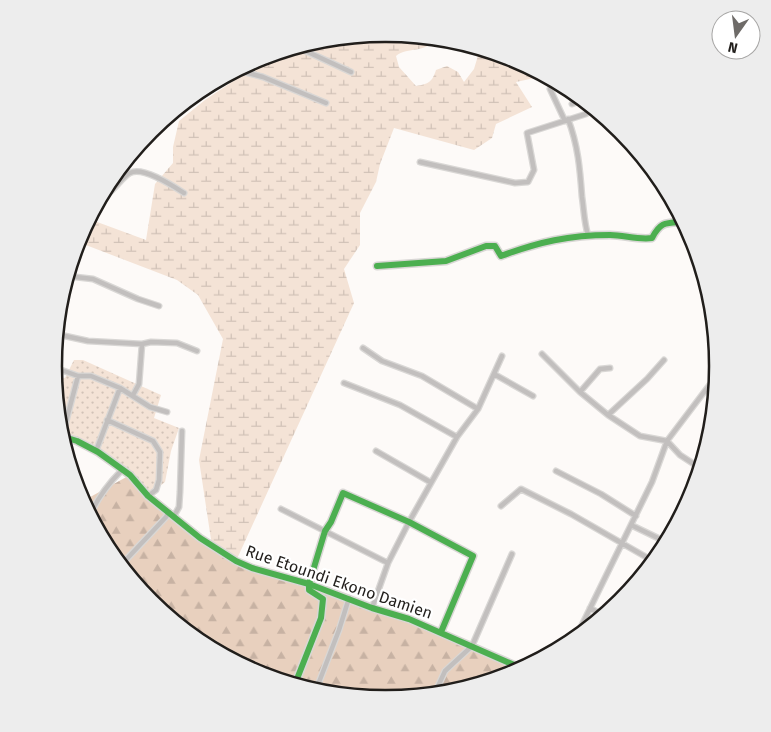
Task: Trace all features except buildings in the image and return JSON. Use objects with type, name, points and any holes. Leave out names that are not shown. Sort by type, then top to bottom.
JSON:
[{"type":"street","points":[[309,52],[351,72]]},
{"type":"street","points":[[248,73],[263,77],[326,103]]},
{"type":"street","points":[[550,89],[576,138],[584,224],[588,235]]},
{"type":"street","points":[[420,162],[515,184],[528,182],[534,170],[527,133],[587,113]]},
{"type":"street","points":[[118,184],[130,173],[140,171],[170,184],[184,194]]},
{"type":"street","points":[[377,266],[446,261],[486,246],[495,246],[501,256],[533,244],[588,235],[624,235],[643,239],[652,238],[657,226],[676,222]]},
{"type":"street","points":[[75,277],[93,278],[138,299],[159,306]]},
{"type":"street","points":[[64,336],[88,341],[142,344],[150,342],[176,343],[196,351]]},
{"type":"street","points":[[133,395],[139,384],[142,344]]},
{"type":"street","points":[[363,348],[382,360],[422,376],[478,409]]},
{"type":"street","points":[[542,354],[580,392],[608,416],[640,436],[667,441],[680,454],[694,464]]},
{"type":"street","points":[[372,608],[388,564],[409,522],[457,437],[478,409],[502,356]]},
{"type":"street","points":[[608,416],[664,360]]},
{"type":"street","points":[[580,392],[600,369],[610,368]]},
{"type":"street","points":[[62,370],[78,376],[91,376],[120,388],[150,407],[167,412]]},
{"type":"street","points":[[494,374],[533,396]]},
{"type":"street","points":[[67,422],[78,376]]},
{"type":"street","points":[[344,383],[400,405],[457,437]]},
{"type":"street","points":[[584,622],[652,482],[667,441],[708,387]]},
{"type":"street","points":[[96,450],[120,388]]},
{"type":"street","points":[[107,420],[153,441],[160,452],[159,480],[156,490],[148,496]]},
{"type":"street","points":[[126,559],[166,517],[179,507],[182,431]]},
{"type":"street","name":"Rue Etoundi Ekono Damien","points":[[71,440],[96,450],[130,476],[148,496],[200,538],[231,558],[252,568],[309,584],[441,632],[512,664]]},
{"type":"street","points":[[376,451],[430,482]]},
{"type":"street","points":[[94,506],[110,482],[122,470]]},
{"type":"street","points":[[556,471],[601,494],[636,516]]},
{"type":"street","points":[[501,506],[521,489],[623,542],[646,557]]},
{"type":"street","points":[[299,677],[321,618],[323,599],[308,590],[309,584],[325,530],[331,522],[344,493],[409,522],[473,556],[441,632]]},
{"type":"street","points":[[281,509],[388,564]]},
{"type":"street","points":[[631,525],[659,539]]},
{"type":"street","points":[[439,685],[445,671],[472,646],[512,554]]},
{"type":"street","points":[[319,682],[349,598]]},
{"type":"street","points":[[590,608],[596,611]]},
{"type":"green space","points":[[386,42],[429,45],[406,51],[396,56],[399,67],[416,86],[429,82],[436,70],[447,66],[458,72],[464,82],[474,69],[478,57],[509,67],[533,78],[516,82],[532,107],[496,124],[492,138],[474,150],[394,128],[380,164],[376,182],[360,213],[360,245],[344,269],[354,303],[236,561],[212,546],[199,460],[223,339],[198,295],[177,280],[86,245],[96,222],[146,240],[155,184],[173,163],[173,147],[179,121],[205,100],[236,79],[262,67],[322,49],[364,43]]},
{"type":"green space","points":[[74,360],[83,360],[161,395],[154,418],[179,428],[171,451],[165,482],[148,496],[130,475],[98,452],[71,440],[63,387],[63,378],[65,378]]},
{"type":"green space","points":[[130,475],[148,496],[226,556],[409,619],[512,664],[449,683],[428,687],[386,690],[343,687],[322,683],[262,665],[242,656],[206,635],[157,595],[142,579],[117,546],[105,528],[90,497]]},
{"type":"traffic: fast","points":[[377,266],[446,261],[486,246],[495,246],[501,256],[541,243],[581,236],[610,235],[652,238],[661,226],[676,223]]},
{"type":"traffic: fast","points":[[70,439],[98,452],[130,475],[148,496],[200,538],[236,561],[252,568],[309,584],[372,608],[409,619],[512,664]]},
{"type":"traffic: fast","points":[[298,677],[321,618],[323,599],[309,590],[309,584],[325,531],[331,522],[343,493],[409,522],[473,556],[441,632]]}]
